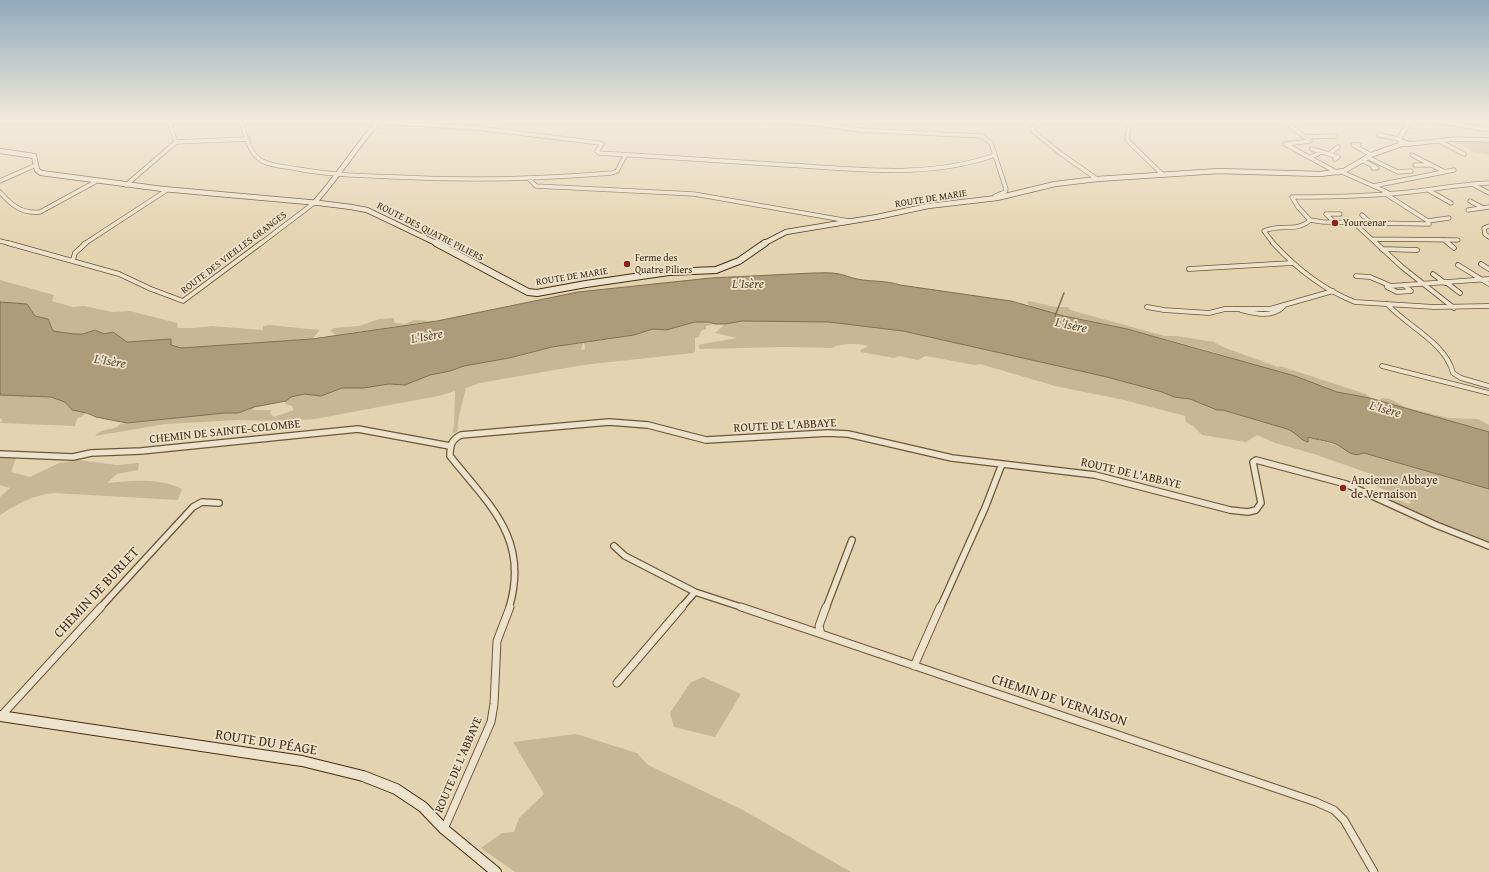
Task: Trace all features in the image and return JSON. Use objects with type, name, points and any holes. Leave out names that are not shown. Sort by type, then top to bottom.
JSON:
[{"type":"street","name":"ROUTE DES QUATRE PILIERS","points":[[35,161],[37,170],[41,172],[96,182],[167,190],[314,202],[367,210],[423,237],[528,292],[533,293]]},
{"type":"street","points":[[126,185],[154,161]]},
{"type":"street","points":[[262,161],[299,170],[338,175],[454,180],[529,179],[612,173],[616,171],[621,161]]},
{"type":"street","points":[[314,202],[338,175],[348,161]]},
{"type":"street","points":[[711,161],[883,170],[919,169],[963,164],[974,161]]},
{"type":"street","points":[[996,161],[1006,190],[1006,192],[996,196],[997,198]]},
{"type":"street","points":[[1071,161],[1097,179]]},
{"type":"street","points":[[1148,161],[1163,175]]},
{"type":"street","points":[[1318,161],[1386,193],[1429,222]]},
{"type":"street","points":[[1340,172],[1361,161]]},
{"type":"street","points":[[1363,161],[1377,168],[1373,168]]},
{"type":"street","points":[[1378,161],[1398,172],[1411,171]]},
{"type":"street","points":[[1423,161],[1443,171]]},
{"type":"street","points":[[0,181],[36,165]]},
{"type":"street","points":[[1415,165],[1432,165]]},
{"type":"street","points":[[1373,186],[1454,170]]},
{"type":"street","name":"ROUTE DE MARIE","points":[[533,293],[607,280],[679,271],[721,269],[736,263],[774,236],[799,228],[849,221],[928,206],[997,198],[1055,184],[1097,179],[1228,171],[1320,174],[1340,172]]},
{"type":"street","points":[[1406,172],[1417,177]]},
{"type":"street","points":[[529,179],[536,186],[694,194],[849,221]]},
{"type":"street","points":[[0,192],[7,201],[13,205],[35,214],[44,211],[96,182]]},
{"type":"street","points":[[1448,218],[1429,222],[1371,223],[1335,223],[1310,220],[1298,207],[1292,197],[1386,193],[1489,183]]},
{"type":"street","points":[[1471,184],[1489,193]]},
{"type":"street","points":[[73,260],[75,253],[80,247],[167,190]]},
{"type":"street","points":[[1428,190],[1451,203]]},
{"type":"street","points":[[1470,201],[1483,208]]},
{"type":"street","name":"ROUTE DES VIEILLES GRANGES","points":[[0,242],[73,260],[119,274],[151,289],[183,301],[237,262],[314,202]]},
{"type":"street","points":[[1468,210],[1489,208]]},
{"type":"street","points":[[1335,223],[1326,214],[1340,214]]},
{"type":"street","points":[[1362,215],[1371,223]]},
{"type":"street","points":[[1310,220],[1306,225],[1265,230],[1265,233],[1292,262],[1308,276],[1353,302],[1454,308],[1489,306]]},
{"type":"street","points":[[1354,223],[1382,249],[1454,308]]},
{"type":"street","points":[[1489,226],[1484,228],[1485,234],[1489,237]]},
{"type":"street","points":[[1372,239],[1458,240]]},
{"type":"street","points":[[1443,239],[1454,248]]},
{"type":"street","points":[[1382,249],[1417,250]]},
{"type":"street","points":[[1189,269],[1292,262]]},
{"type":"street","points":[[1481,264],[1489,269]]},
{"type":"street","points":[[1458,265],[1489,284]]},
{"type":"street","points":[[1433,274],[1460,294]]},
{"type":"street","points":[[1356,276],[1370,277],[1387,285],[1446,283],[1489,279]]},
{"type":"street","points":[[1387,285],[1387,287],[1394,292],[1411,291],[1404,285]]},
{"type":"street","points":[[1147,307],[1164,310],[1208,313],[1235,309],[1262,315],[1274,314],[1285,305],[1334,291]]},
{"type":"street","points":[[1387,304],[1395,313],[1434,344],[1446,356],[1451,364],[1453,373],[1462,378],[1489,386]]},
{"type":"street","points":[[1382,366],[1489,393]]},
{"type":"street","name":"ROUTE DE L'ABBAYE","points":[[444,829],[491,722],[494,704],[497,642],[509,610],[516,580],[515,557],[512,546],[504,529],[484,497],[450,456],[450,446],[455,438],[463,435],[592,423],[621,423],[654,426],[695,438],[711,440],[828,433],[848,434],[935,455],[1095,475],[1230,510],[1246,512],[1256,510],[1261,505],[1261,498],[1252,462],[1254,460],[1262,460],[1346,484],[1416,516],[1489,546]]},
{"type":"street","name":"CHEMIN DE SAINTE-COLOMBE","points":[[0,454],[73,456],[358,429],[450,446]]},
{"type":"street","points":[[914,666],[985,508],[1002,464]]},
{"type":"street","name":"CHEMIN DE BURLET","points":[[0,716],[198,502],[204,501],[219,503]]},
{"type":"street","points":[[821,634],[819,626],[852,540]]},
{"type":"street","name":"CHEMIN DE VERNAISON","points":[[614,546],[625,556],[695,592],[1316,802],[1334,810],[1344,820],[1374,872]]},
{"type":"street","points":[[618,683],[695,592]]},
{"type":"street","name":"ROUTE DU PÉAGE","points":[[0,716],[302,761],[363,776],[396,789],[422,807],[444,829],[496,872]]},
{"type":"shaded area","points":[[0,280],[54,295],[52,301],[73,307],[84,306],[112,312],[130,311],[177,323],[178,328],[211,326],[263,330],[263,326],[269,325],[320,330],[312,339],[181,348],[171,345],[171,339],[126,342],[113,332],[104,334],[95,330],[83,334],[74,334],[53,331],[48,319],[35,316],[27,304],[0,302]]},
{"type":"shaded area","points":[[1029,301],[1055,307],[1068,307],[1070,310],[1165,336],[1177,336],[1214,342],[1223,347],[1278,367],[1280,366],[1366,394],[1370,398],[1337,392],[1295,376],[1263,368],[1210,351],[1127,329],[1033,308],[1027,303]]},
{"type":"shaded area","points":[[393,318],[395,323],[405,324],[414,320],[432,321],[337,335],[330,331],[334,328],[359,326],[379,319]]},
{"type":"shaded area","points":[[742,321],[829,322],[903,331],[1107,377],[1162,392],[1174,397],[1190,399],[1217,410],[1223,410],[1294,431],[1305,442],[1308,442],[1307,437],[1339,446],[1359,455],[1363,453],[1489,489],[1489,545],[1385,501],[1383,497],[1387,496],[1409,504],[1411,502],[1376,486],[1385,479],[1314,454],[1275,443],[1257,435],[1246,442],[1202,435],[1193,426],[1186,422],[1185,416],[1124,400],[1055,386],[980,364],[974,365],[926,356],[918,360],[899,356],[894,358],[861,352],[860,350],[869,346],[861,344],[845,344],[832,348],[784,347],[700,349],[698,346],[737,338],[715,333],[725,324]]},
{"type":"shaded area","points":[[695,322],[709,322],[715,324],[706,326],[706,329],[701,331],[699,337],[695,338],[695,351],[693,353],[583,365],[480,383],[466,388],[459,416],[457,432],[452,433],[454,425],[455,391],[438,396],[315,419],[283,421],[238,420],[165,424],[95,436],[102,431],[115,428],[120,424],[225,413],[238,413],[254,407],[253,410],[271,410],[270,413],[274,417],[294,410],[292,406],[285,404],[286,401],[291,397],[304,394],[321,396],[342,388],[363,388],[389,384],[405,385],[430,375],[450,371],[464,366],[509,358],[552,347],[583,343],[581,350],[585,349],[584,343],[634,335],[653,329],[666,330]]},
{"type":"shaded area","points":[[0,395],[51,397],[65,402],[72,410],[87,413],[77,419],[75,426],[0,423],[3,420],[0,418]]},
{"type":"shaded area","points":[[1383,398],[1390,399],[1405,407],[1448,418],[1478,419],[1489,425],[1489,432],[1379,400]]},
{"type":"shaded area","points":[[0,457],[16,458],[11,472],[30,477],[59,463],[79,460],[117,465],[139,463],[138,470],[117,474],[107,483],[154,481],[173,485],[182,489],[178,500],[54,493],[39,496],[26,501],[0,515],[0,497],[10,488],[0,485]]},
{"type":"shaded area","points":[[703,677],[741,694],[715,737],[674,727],[670,713],[690,683]]},
{"type":"shaded area","points":[[576,734],[637,753],[648,765],[743,810],[851,872],[515,872],[481,848],[502,833],[514,832],[519,818],[544,794],[513,742]]},
{"type":"water","name":"L'Isère","points":[[836,273],[855,279],[889,282],[900,285],[1011,301],[1064,316],[1127,329],[1295,376],[1337,392],[1370,398],[1489,432],[1489,489],[1364,453],[1356,455],[1352,454],[1331,442],[1308,437],[1308,442],[1287,429],[1223,410],[1217,410],[1190,399],[1174,397],[1162,392],[1107,377],[903,331],[829,322],[742,321],[715,324],[709,322],[695,322],[666,330],[653,329],[634,335],[552,347],[509,358],[464,366],[450,371],[430,375],[405,385],[389,384],[363,388],[342,388],[321,396],[304,394],[291,397],[286,401],[254,407],[238,413],[127,423],[96,417],[87,413],[72,410],[65,402],[51,397],[0,395],[0,302],[27,304],[35,316],[48,319],[53,331],[74,334],[83,334],[95,330],[104,334],[113,332],[127,342],[171,339],[171,345],[181,348],[312,339],[437,321],[578,292],[711,278]]},
{"type":"waterway","name":"L'Isère","points":[[1055,316],[1064,293]]},
{"type":"place","name":"Yourcenar","points":[[1335,223]]},
{"type":"place","name":"Ferme des Quatre Piliers","points":[[627,264]]},
{"type":"place","name":"Ancienne Abbaye de Vernaison","points":[[1343,488]]}]
